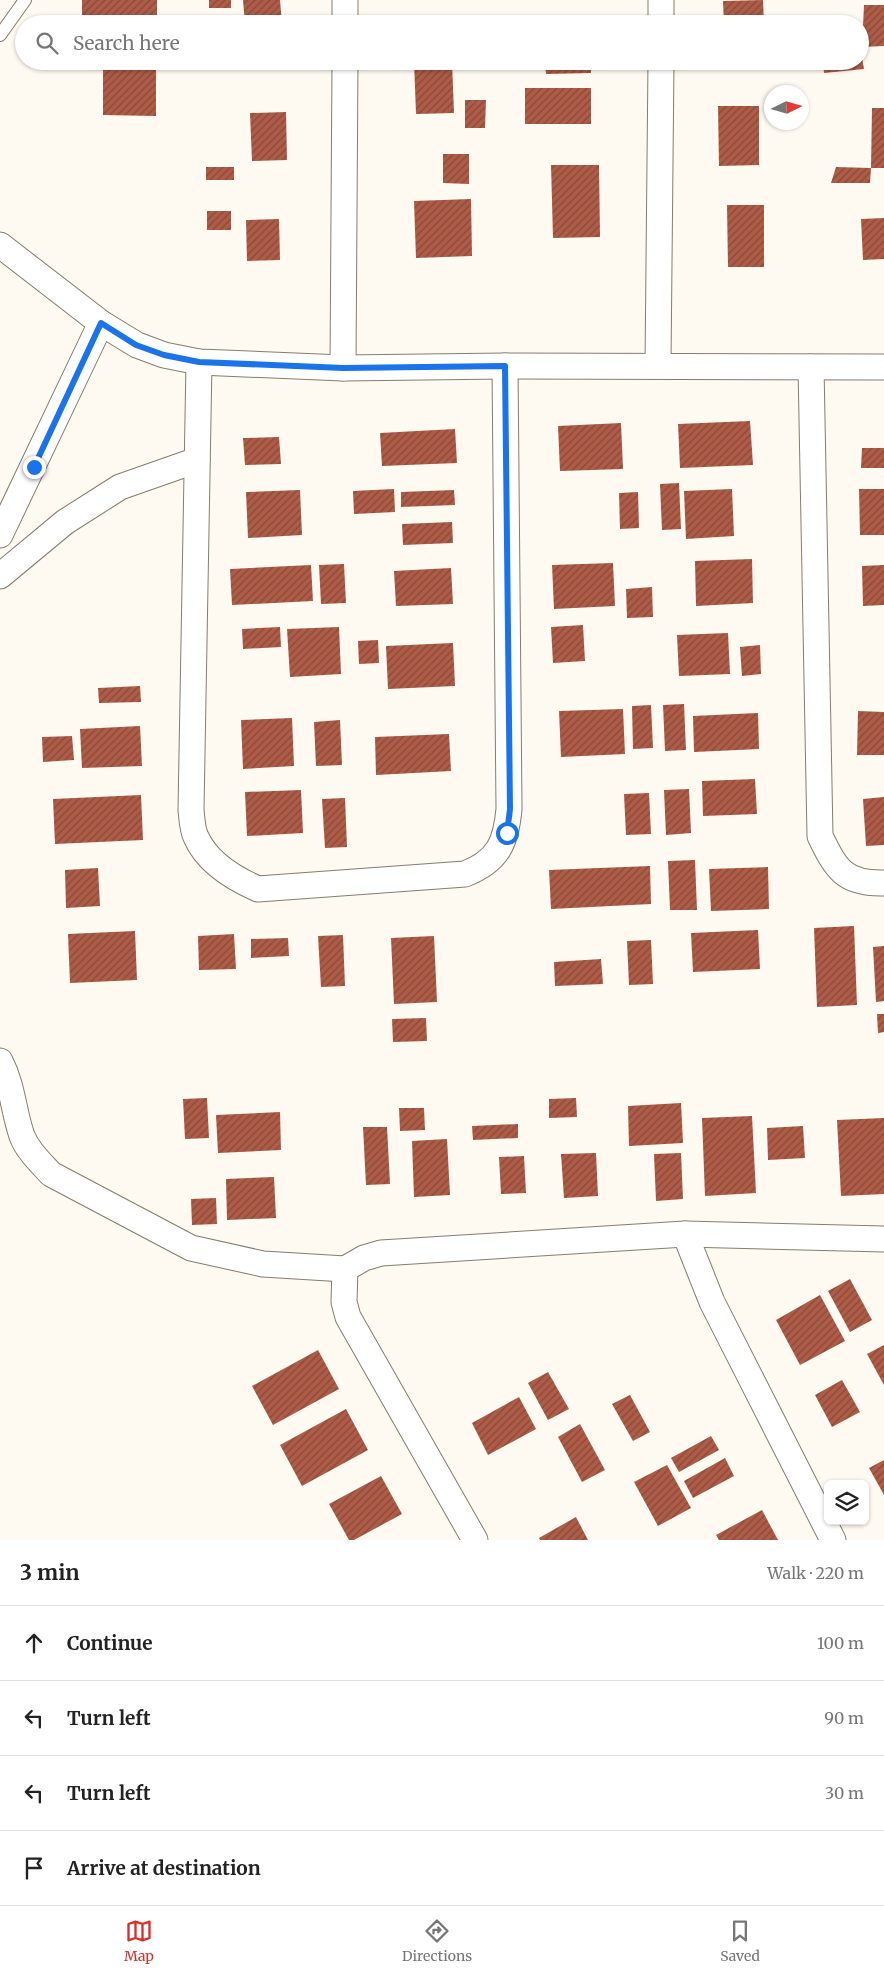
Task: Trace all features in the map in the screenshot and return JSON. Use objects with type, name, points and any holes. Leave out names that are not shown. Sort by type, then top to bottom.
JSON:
[{"type":"street","points":[[345,0],[345,15]]},
{"type":"street","points":[[661,0],[661,15]]},
{"type":"street","points":[[343,368],[345,70]]},
{"type":"street","points":[[658,365],[661,70]]},
{"type":"street","points":[[0,245],[101,323],[136,345],[164,355],[199,362],[343,368],[658,365],[884,367]]},
{"type":"street","points":[[0,535],[101,323]]},
{"type":"street","points":[[199,362],[191,810],[196,837],[212,858],[235,879],[258,889],[465,874],[482,868],[499,850],[507,833],[510,809],[505,366]]},
{"type":"street","points":[[811,367],[820,836],[831,860],[849,878],[870,883],[884,883]]},
{"type":"street","points":[[0,576],[65,522],[120,487],[197,460]]},
{"type":"street","points":[[0,1061],[9,1079],[23,1136],[35,1157],[51,1174],[191,1248],[263,1264],[346,1269],[364,1258],[381,1253],[685,1234],[884,1239]]},
{"type":"street","points":[[685,1234],[712,1302],[833,1540]]},
{"type":"street","points":[[346,1269],[344,1302],[348,1317],[475,1540]]},
{"type":"lane","points":[[0,35],[25,0]]},
{"type":"building","points":[[82,0],[157,0],[157,15],[82,15]]},
{"type":"building","points":[[209,0],[231,0],[231,8],[209,8]]},
{"type":"building","points":[[243,0],[280,0],[281,15],[244,15]]},
{"type":"building","points":[[763,0],[764,15],[724,15],[723,1]]},
{"type":"building","points":[[864,5],[884,5],[884,46],[869,47],[869,15],[864,15]]},
{"type":"building","points":[[103,70],[156,70],[156,116],[103,115]]},
{"type":"building","points":[[414,70],[452,70],[454,113],[416,114]]},
{"type":"building","points":[[546,70],[591,70],[591,73],[546,74]]},
{"type":"building","points":[[824,70],[854,70],[824,73]]},
{"type":"building","points":[[525,88],[591,88],[591,124],[525,124]]},
{"type":"building","points":[[465,100],[486,100],[485,128],[465,128]]},
{"type":"building","points":[[718,106],[759,106],[759,165],[719,166]]},
{"type":"building","points":[[872,108],[884,108],[884,168],[871,168]]},
{"type":"building","points":[[286,112],[287,160],[252,161],[250,113]]},
{"type":"building","points":[[443,154],[469,154],[469,184],[443,183]]},
{"type":"building","points":[[551,165],[599,165],[600,237],[553,238]]},
{"type":"building","points":[[206,167],[234,167],[234,180],[206,180]]},
{"type":"building","points":[[836,167],[871,168],[870,183],[831,183]]},
{"type":"building","points":[[471,199],[472,256],[416,258],[414,201]]},
{"type":"building","points":[[727,205],[764,205],[764,267],[728,267]]},
{"type":"building","points":[[207,211],[231,211],[231,230],[207,230]]},
{"type":"building","points":[[884,218],[884,259],[863,260],[861,219]]},
{"type":"building","points":[[279,219],[280,260],[247,261],[246,220]]},
{"type":"building","points":[[750,421],[753,465],[680,468],[678,424]]},
{"type":"building","points":[[621,423],[623,469],[560,471],[558,426]]},
{"type":"building","points":[[455,429],[457,463],[382,466],[380,433]]},
{"type":"building","points":[[279,437],[281,464],[245,465],[243,438]]},
{"type":"building","points":[[862,448],[884,448],[884,468],[861,468]]},
{"type":"building","points":[[679,483],[681,529],[662,530],[660,484]]},
{"type":"building","points":[[394,489],[395,512],[354,514],[353,491]]},
{"type":"building","points":[[732,489],[734,536],[686,539],[684,491]]},
{"type":"building","points":[[859,489],[884,489],[884,535],[860,535]]},
{"type":"building","points":[[300,490],[302,535],[248,538],[246,492]]},
{"type":"building","points":[[454,490],[455,505],[401,507],[401,492]]},
{"type":"building","points":[[638,492],[639,528],[620,529],[619,493]]},
{"type":"building","points":[[452,522],[453,543],[403,545],[402,524]]},
{"type":"building","points":[[752,559],[753,603],[696,606],[695,561]]},
{"type":"building","points":[[613,563],[615,606],[554,609],[552,565]]},
{"type":"building","points":[[344,564],[346,603],[321,604],[319,565]]},
{"type":"building","points":[[311,565],[313,601],[232,605],[230,569]]},
{"type":"building","points":[[884,565],[884,605],[863,606],[862,566]]},
{"type":"building","points":[[451,568],[453,604],[396,606],[394,571]]},
{"type":"building","points":[[652,587],[653,617],[627,618],[626,589]]},
{"type":"building","points":[[583,625],[585,661],[553,663],[551,627]]},
{"type":"building","points":[[280,627],[281,647],[243,649],[242,629]]},
{"type":"building","points":[[339,627],[341,674],[290,677],[287,629]]},
{"type":"building","points":[[728,633],[730,674],[679,676],[677,635]]},
{"type":"building","points":[[378,640],[379,663],[359,664],[358,641]]},
{"type":"building","points":[[453,643],[455,686],[388,689],[386,646]]},
{"type":"building","points":[[760,645],[761,674],[742,676],[740,647]]},
{"type":"building","points":[[140,686],[141,702],[99,703],[98,688]]},
{"type":"building","points":[[684,704],[686,750],[665,751],[663,705]]},
{"type":"building","points":[[651,705],[653,748],[633,749],[632,706]]},
{"type":"building","points":[[623,709],[625,754],[561,757],[559,711]]},
{"type":"building","points":[[858,711],[884,712],[884,755],[857,755]]},
{"type":"building","points":[[758,713],[759,749],[694,752],[693,716]]},
{"type":"building","points":[[292,718],[294,766],[243,769],[241,720]]},
{"type":"building","points":[[340,720],[342,765],[316,766],[314,722]]},
{"type":"building","points":[[140,726],[142,766],[82,768],[80,729]]},
{"type":"building","points":[[449,734],[451,771],[376,775],[375,737]]},
{"type":"building","points":[[72,736],[74,760],[43,762],[42,737]]},
{"type":"building","points":[[755,779],[757,814],[703,816],[702,781]]},
{"type":"building","points":[[689,789],[691,833],[666,835],[664,790]]},
{"type":"building","points":[[301,790],[303,833],[247,836],[245,792]]},
{"type":"building","points":[[649,793],[651,834],[626,835],[624,794]]},
{"type":"building","points":[[141,795],[143,840],[55,844],[53,799]]},
{"type":"building","points":[[884,797],[884,845],[866,846],[863,799]]},
{"type":"building","points":[[345,798],[347,847],[325,848],[322,799]]},
{"type":"building","points":[[695,860],[697,910],[670,910],[668,861]]},
{"type":"building","points":[[650,866],[651,904],[551,909],[549,870]]},
{"type":"building","points":[[768,867],[769,909],[711,911],[709,869]]},
{"type":"building","points":[[98,868],[100,906],[66,908],[65,870]]},
{"type":"building","points":[[854,926],[857,1005],[817,1007],[814,928]]},
{"type":"building","points":[[758,930],[760,969],[693,972],[691,933]]},
{"type":"building","points":[[135,931],[137,980],[70,983],[68,934]]},
{"type":"building","points":[[234,934],[236,969],[199,970],[198,936]]},
{"type":"building","points":[[343,935],[345,986],[321,987],[318,936]]},
{"type":"building","points":[[434,936],[437,1002],[394,1004],[391,938]]},
{"type":"building","points":[[288,938],[289,956],[251,958],[251,939]]},
{"type":"building","points":[[651,940],[653,984],[629,985],[627,941]]},
{"type":"building","points":[[884,946],[884,1001],[876,1002],[873,947]]},
{"type":"building","points":[[601,959],[603,984],[555,986],[554,962]]},
{"type":"building","points":[[877,1014],[884,1014],[884,1032],[878,1033]]},
{"type":"building","points":[[426,1018],[427,1041],[393,1042],[392,1019]]},
{"type":"building","points":[[207,1098],[209,1138],[185,1139],[183,1099]]},
{"type":"building","points":[[576,1098],[577,1117],[549,1118],[549,1099]]},
{"type":"building","points":[[681,1103],[683,1143],[629,1146],[628,1106]]},
{"type":"building","points":[[399,1108],[424,1108],[425,1130],[400,1131]]},
{"type":"building","points":[[280,1112],[281,1150],[218,1153],[216,1115]]},
{"type":"building","points":[[752,1116],[756,1193],[705,1196],[702,1118]]},
{"type":"building","points":[[884,1118],[884,1194],[841,1196],[837,1120]]},
{"type":"building","points":[[518,1124],[518,1138],[473,1140],[472,1126]]},
{"type":"building","points":[[803,1126],[805,1158],[768,1160],[767,1128]]},
{"type":"building","points":[[363,1127],[387,1127],[390,1184],[366,1185]]},
{"type":"building","points":[[447,1139],[450,1195],[414,1197],[412,1141]]},
{"type":"building","points":[[596,1153],[598,1196],[564,1198],[561,1154]]},
{"type":"building","points":[[681,1153],[683,1199],[656,1201],[654,1154]]},
{"type":"building","points":[[524,1156],[526,1193],[501,1194],[499,1157]]},
{"type":"building","points":[[274,1177],[276,1218],[227,1220],[226,1179]]},
{"type":"building","points":[[216,1198],[217,1224],[192,1225],[191,1199]]},
{"type":"building","points":[[850,1279],[872,1320],[850,1332],[828,1291]]},
{"type":"building","points":[[820,1295],[845,1341],[800,1365],[776,1320]]},
{"type":"building","points":[[884,1345],[884,1385],[867,1354]]},
{"type":"building","points":[[318,1350],[339,1389],[273,1425],[252,1386]]},
{"type":"building","points":[[548,1372],[569,1409],[548,1420],[528,1383]]},
{"type":"building","points":[[842,1380],[860,1412],[832,1427],[815,1395]]},
{"type":"building","points":[[630,1395],[650,1432],[633,1441],[612,1404]]},
{"type":"building","points":[[519,1397],[536,1429],[488,1455],[472,1423]]},
{"type":"building","points":[[346,1409],[368,1450],[302,1486],[280,1445]]},
{"type":"building","points":[[580,1424],[605,1470],[582,1482],[558,1437]]},
{"type":"building","points":[[711,1436],[719,1450],[679,1472],[671,1458]]},
{"type":"building","points":[[725,1458],[734,1476],[693,1498],[684,1481]]},
{"type":"building","points":[[884,1460],[884,1495],[869,1468]]},
{"type":"building","points":[[667,1465],[691,1508],[658,1526],[634,1482]]},
{"type":"building","points":[[381,1476],[402,1514],[354,1540],[349,1540],[329,1504]]},
{"type":"building","points":[[762,1510],[778,1540],[719,1540],[716,1535]]},
{"type":"building","points":[[576,1517],[588,1540],[540,1540],[539,1538]]},
{"type":"route","points":[[34,467],[101,323],[136,345],[164,355],[199,362],[228,365],[343,368],[505,366],[510,809],[507,833]]}]
